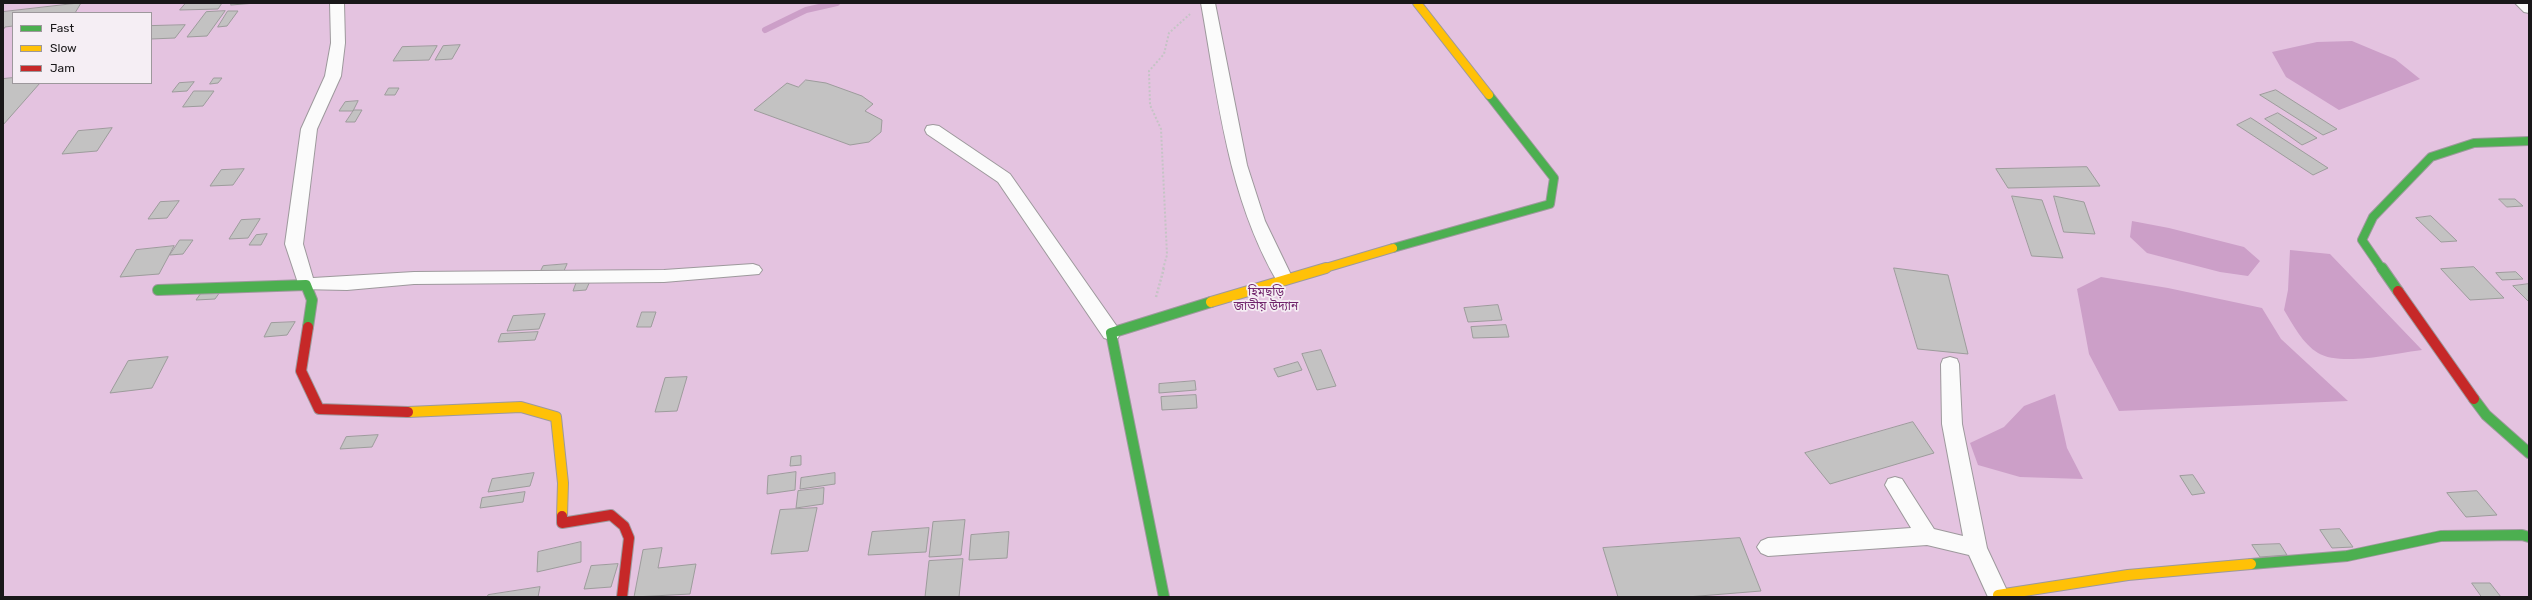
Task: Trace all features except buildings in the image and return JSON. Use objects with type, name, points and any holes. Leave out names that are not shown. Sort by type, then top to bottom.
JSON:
[{"type":"street","points":[[337,3],[338,43],[333,76],[309,129],[294,244],[312,300],[301,371],[318,409],[390,413],[521,407],[556,417],[563,483],[562,523],[611,515],[624,526],[629,538],[622,597]]},
{"type":"street","points":[[1208,3],[1239,165],[1256,221],[1284,279]]},
{"type":"street","points":[[1111,333],[1284,279],[1550,204],[1554,178],[1417,3]]},
{"type":"street","points":[[2522,3],[2529,9]]},
{"type":"street","points":[[933,130],[1004,178],[1111,333],[1164,597]]},
{"type":"street","points":[[2529,141],[2474,144],[2432,157],[2373,217],[2362,240],[2486,415],[2529,453]]},
{"type":"street","points":[[158,290],[347,284],[414,278],[664,276],[753,270]]},
{"type":"street","points":[[1950,364],[1952,424],[1976,548],[1999,596],[2128,575],[2347,556],[2441,536],[2522,535],[2529,537]]},
{"type":"street","points":[[1895,485],[1927,536]]},
{"type":"street","points":[[1768,547],[1927,536],[1976,548]]},
{"type":"path","points":[[1150,321],[1167,255],[1161,129],[1150,105],[1149,71],[1164,54],[1169,33],[1191,13]]},
{"type":"green space","name":"হিমছড়ি জাতীয় উদ্যান","points":[[3,3],[2529,3],[2529,597],[3,597]]},
{"type":"shaded area","points":[[2352,41],[2395,59],[2420,79],[2339,110],[2286,77],[2272,52],[2317,42]]},
{"type":"shaded area","points":[[2132,221],[2169,228],[2244,247],[2260,261],[2248,276],[2220,272],[2147,253],[2130,237]]},
{"type":"shaded area","points":[[2290,250],[2330,254],[2422,350],[2354,359],[2328,357],[2318,353],[2308,345],[2299,334],[2284,310],[2288,290]]},
{"type":"shaded area","points":[[2101,277],[2168,288],[2262,308],[2281,339],[2348,401],[2119,411],[2089,354],[2077,289]]},
{"type":"shaded area","points":[[2055,394],[2067,448],[2083,479],[2020,477],[1978,465],[1970,443],[2004,427],[2024,406]]},
{"type":"waterway","points":[[765,30],[806,10],[837,3]]},
{"type":"traffic: fast","points":[[1393,248],[1550,204],[1554,178],[1489,95]]},
{"type":"traffic: fast","points":[[2398,291],[2362,240],[2373,217],[2431,157],[2474,143],[2529,141]]},
{"type":"traffic: fast","points":[[158,290],[306,285],[312,300],[308,327]]},
{"type":"traffic: fast","points":[[1164,597],[1111,333],[1211,302]]},
{"type":"traffic: fast","points":[[2474,399],[2486,415],[2529,453]]},
{"type":"traffic: fast","points":[[2251,564],[2347,556],[2441,536],[2522,535],[2529,537]]},
{"type":"traffic: slow","points":[[1417,3],[1489,95]]},
{"type":"traffic: slow","points":[[1211,302],[1393,248]]},
{"type":"traffic: slow","points":[[408,412],[521,407],[556,417],[563,483],[562,516]]},
{"type":"traffic: slow","points":[[1998,595],[2128,575],[2251,564]]},
{"type":"traffic: jam","points":[[2398,291],[2474,399]]},
{"type":"traffic: jam","points":[[308,327],[301,371],[319,409],[408,412]]},
{"type":"traffic: jam","points":[[562,516],[562,523],[611,515],[624,526],[629,538],[622,597]]}]
